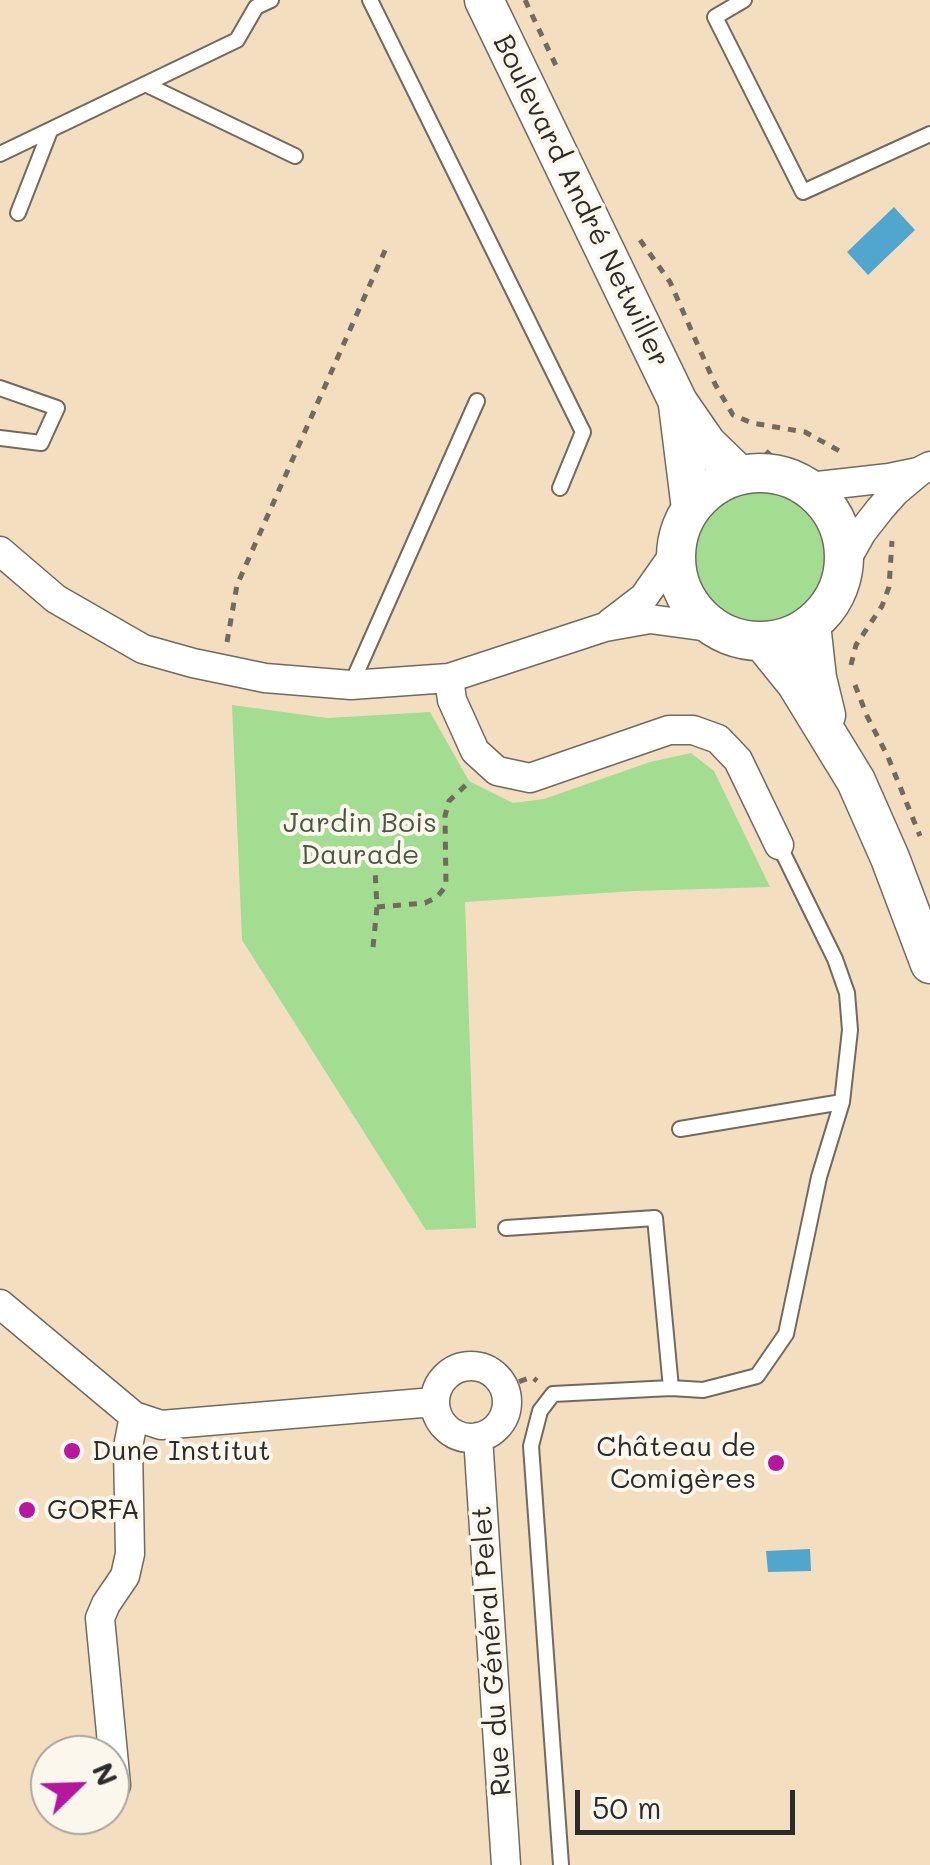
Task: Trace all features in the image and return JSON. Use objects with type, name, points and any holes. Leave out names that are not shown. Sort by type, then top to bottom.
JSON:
[{"type":"main road","name":"Boulevard André Netwiller","points":[[484,0],[678,402],[708,444],[738,475]]},
{"type":"main road","name":"Boulevard André Netwiller","points":[[678,402],[691,508]]},
{"type":"main road","points":[[768,472],[809,487],[837,521],[844,564],[837,593],[812,624],[780,639],[746,640],[716,628],[684,593],[678,572],[676,550],[691,508],[707,491],[738,475],[768,472]]},
{"type":"main road","points":[[812,624],[817,678],[832,739]]},
{"type":"main road","points":[[762,641],[796,683],[856,780],[930,964]]},
{"type":"street","points":[[809,487],[925,469]]},
{"type":"street","points":[[844,564],[880,509],[925,469]]},
{"type":"street","points":[[0,550],[56,599],[143,649],[265,678],[350,686],[448,678],[605,626],[650,619],[716,628]]},
{"type":"street","points":[[605,626],[644,597],[676,550]]},
{"type":"street","points":[[448,678],[452,700],[475,751],[497,771],[530,778],[669,730],[692,730],[718,739],[738,760],[779,845]]},
{"type":"street","points":[[0,1304],[134,1416],[161,1425],[434,1402]]},
{"type":"street","points":[[478,1366],[498,1377],[504,1387],[503,1418],[488,1434],[468,1438],[448,1430],[441,1422],[434,1402],[447,1374],[478,1366]]},
{"type":"street","points":[[111,1735],[100,1618],[125,1576],[130,1554],[128,1447],[134,1416]]},
{"type":"street","name":"Rue du Général Pelet","points":[[478,1437],[506,1865]]},
{"type":"lane","points":[[0,154],[237,40],[256,7],[271,0]]},
{"type":"lane","points":[[370,0],[583,432],[560,488]]},
{"type":"lane","points":[[744,0],[715,17],[803,192],[930,134]]},
{"type":"lane","points":[[145,84],[296,156]]},
{"type":"lane","points":[[18,213],[50,130]]},
{"type":"lane","points":[[0,388],[56,408],[41,443],[0,438]]},
{"type":"lane","points":[[350,686],[477,401]]},
{"type":"lane","points":[[561,1865],[531,1446],[540,1411],[552,1394],[703,1390],[756,1376],[786,1334],[819,1177],[842,1102],[850,1030],[847,993],[835,959],[779,845]]},
{"type":"lane","points":[[680,1129],[842,1102]]},
{"type":"lane","points":[[506,1228],[656,1218],[671,1388]]},
{"type":"path","points":[[525,0],[559,72]]},
{"type":"path","points":[[636,235],[670,282],[733,415],[752,423],[804,432],[845,454],[866,481]]},
{"type":"path","points":[[222,669],[237,586],[386,246]]},
{"type":"path","points":[[880,509],[892,538],[889,586],[882,606],[856,644],[850,671],[923,844]]},
{"type":"path","points":[[377,907],[425,903],[446,886],[444,816],[449,801],[488,763]]},
{"type":"path","points":[[372,947],[377,907],[374,870]]},
{"type":"path","points":[[504,1387],[532,1377]]},
{"type":"green space","points":[[759,487],[785,492],[808,507],[823,530],[828,556],[823,582],[808,605],[785,620],[759,625],[733,620],[710,605],[695,582],[690,556],[695,530],[710,507],[733,492]]},
{"type":"green space","name":"Jardin Bois Daurade","points":[[232,705],[327,718],[430,712],[469,781],[513,803],[544,799],[650,762],[691,753],[714,771],[770,887],[465,902],[476,1228],[426,1230],[242,940]]},
{"type":"water","points":[[894,207],[915,230],[868,275],[847,252]]},
{"type":"water","points":[[810,1549],[811,1571],[768,1572],[766,1551]]},
{"type":"place","name":"Dune Institut","points":[[72,1451]]},
{"type":"place","name":"Château de Comigères","points":[[776,1463]]},
{"type":"place","name":"GORFA","points":[[27,1510]]}]
